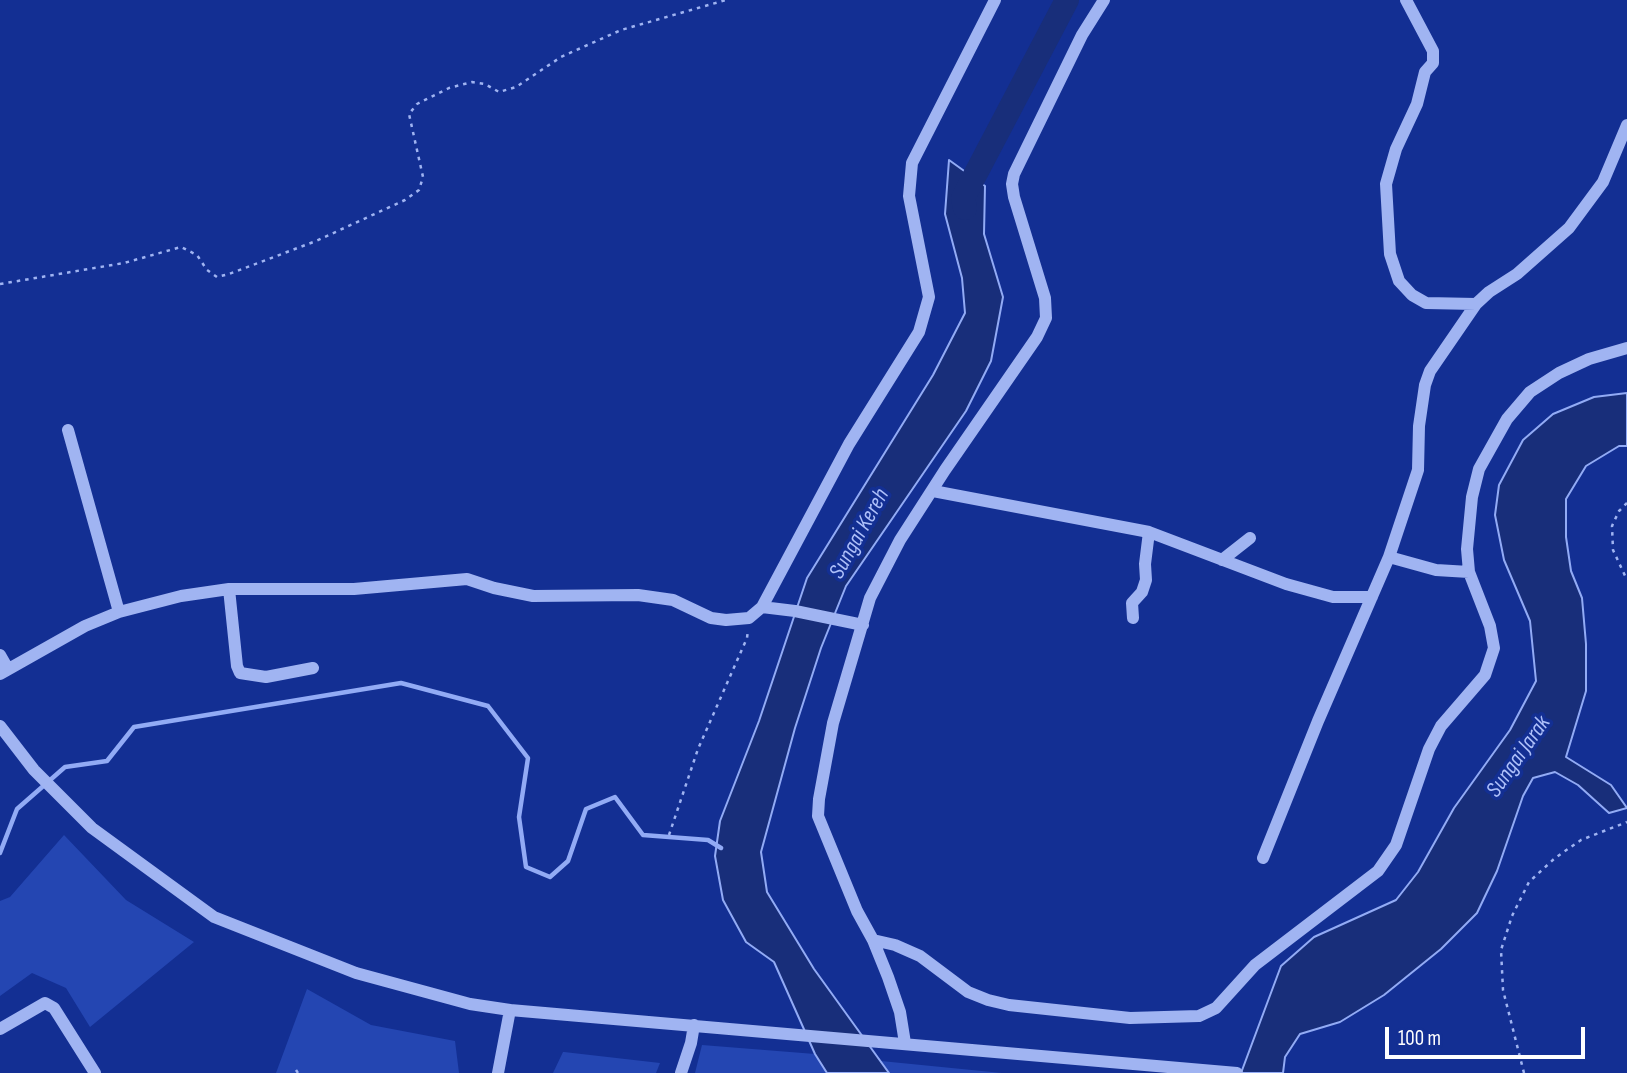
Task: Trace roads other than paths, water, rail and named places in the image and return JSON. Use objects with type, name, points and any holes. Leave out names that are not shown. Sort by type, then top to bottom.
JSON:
[{"type":"street","points":[[0,655],[4,671],[85,626],[119,612],[181,596],[229,589],[354,589],[467,579],[533,596],[638,595],[673,600],[711,618],[750,618],[762,607],[849,444],[919,332],[929,297],[909,195],[912,163],[995,0]]},
{"type":"street","points":[[901,1043],[900,1012],[873,940],[857,911],[818,816],[833,723],[858,624],[894,552],[1037,337],[1046,318],[1045,298],[1012,184],[1014,174],[1082,35],[1104,0]]},
{"type":"street","points":[[1406,0],[1433,51],[1433,63],[1425,72],[1417,104],[1396,149],[1387,184],[1390,254],[1399,281],[1412,295],[1426,303],[1476,304]]},
{"type":"street","points":[[1263,858],[1389,557],[1418,470],[1419,426],[1430,371],[1476,304],[1517,274],[1569,228],[1603,182],[1627,125]]},
{"type":"street","points":[[873,940],[920,956],[968,992],[1009,1005],[1130,1017],[1199,1016],[1216,1008],[1255,965],[1378,871],[1396,845],[1429,749],[1441,726],[1485,675],[1494,648],[1490,625],[1469,572],[1467,549],[1472,497],[1479,469],[1507,419],[1530,392],[1559,373],[1589,359],[1627,348]]},
{"type":"street","points":[[68,430],[119,612]]},
{"type":"street","points":[[933,491],[1149,532],[1286,584],[1333,597],[1372,597]]},
{"type":"street","points":[[1133,618],[1132,603],[1142,592],[1146,580],[1149,532]]},
{"type":"street","points":[[1222,560],[1250,538]]},
{"type":"street","points":[[1389,557],[1436,570],[1469,572]]},
{"type":"street","points":[[229,589],[240,673],[266,677],[313,668]]},
{"type":"street","points":[[762,607],[858,624]]},
{"type":"street","points":[[0,726],[34,770],[92,828],[214,916],[356,973],[470,1004],[510,1010],[1237,1073]]},
{"type":"street","points":[[0,1029],[45,1003],[54,1008],[95,1073]]},
{"type":"street","points":[[498,1073],[510,1010]]},
{"type":"street","points":[[681,1073],[694,1025]]},
{"type":"water","points":[[949,160],[985,186],[984,234],[1003,297],[991,361],[966,411],[846,586],[821,648],[795,728],[761,852],[767,892],[814,969],[889,1073],[827,1073],[815,1054],[774,962],[746,942],[723,900],[715,856],[720,821],[759,721],[807,578],[933,375],[965,313],[962,278],[945,214]]},
{"type":"water","name":"Sungai Jarak","points":[[1627,393],[1627,446],[1619,446],[1586,466],[1566,499],[1566,537],[1571,571],[1582,598],[1586,691],[1566,757],[1611,785],[1627,808],[1609,813],[1578,785],[1555,772],[1533,778],[1523,796],[1497,871],[1477,913],[1441,949],[1384,995],[1340,1022],[1300,1034],[1285,1057],[1283,1073],[1241,1073],[1281,966],[1314,937],[1396,900],[1418,872],[1454,808],[1510,730],[1536,681],[1530,621],[1504,560],[1495,515],[1499,485],[1523,440],[1553,414],[1594,397]]},
{"type":"waterway","name":"Sungai Kereh","points":[[965,208],[963,198],[1067,0]]},
{"type":"waterway","points":[[0,853],[17,809],[65,767],[107,761],[134,727],[401,683],[488,706],[528,758],[519,817],[526,867],[550,877],[568,861],[586,809],[615,797],[643,835],[708,840],[721,848]]}]
